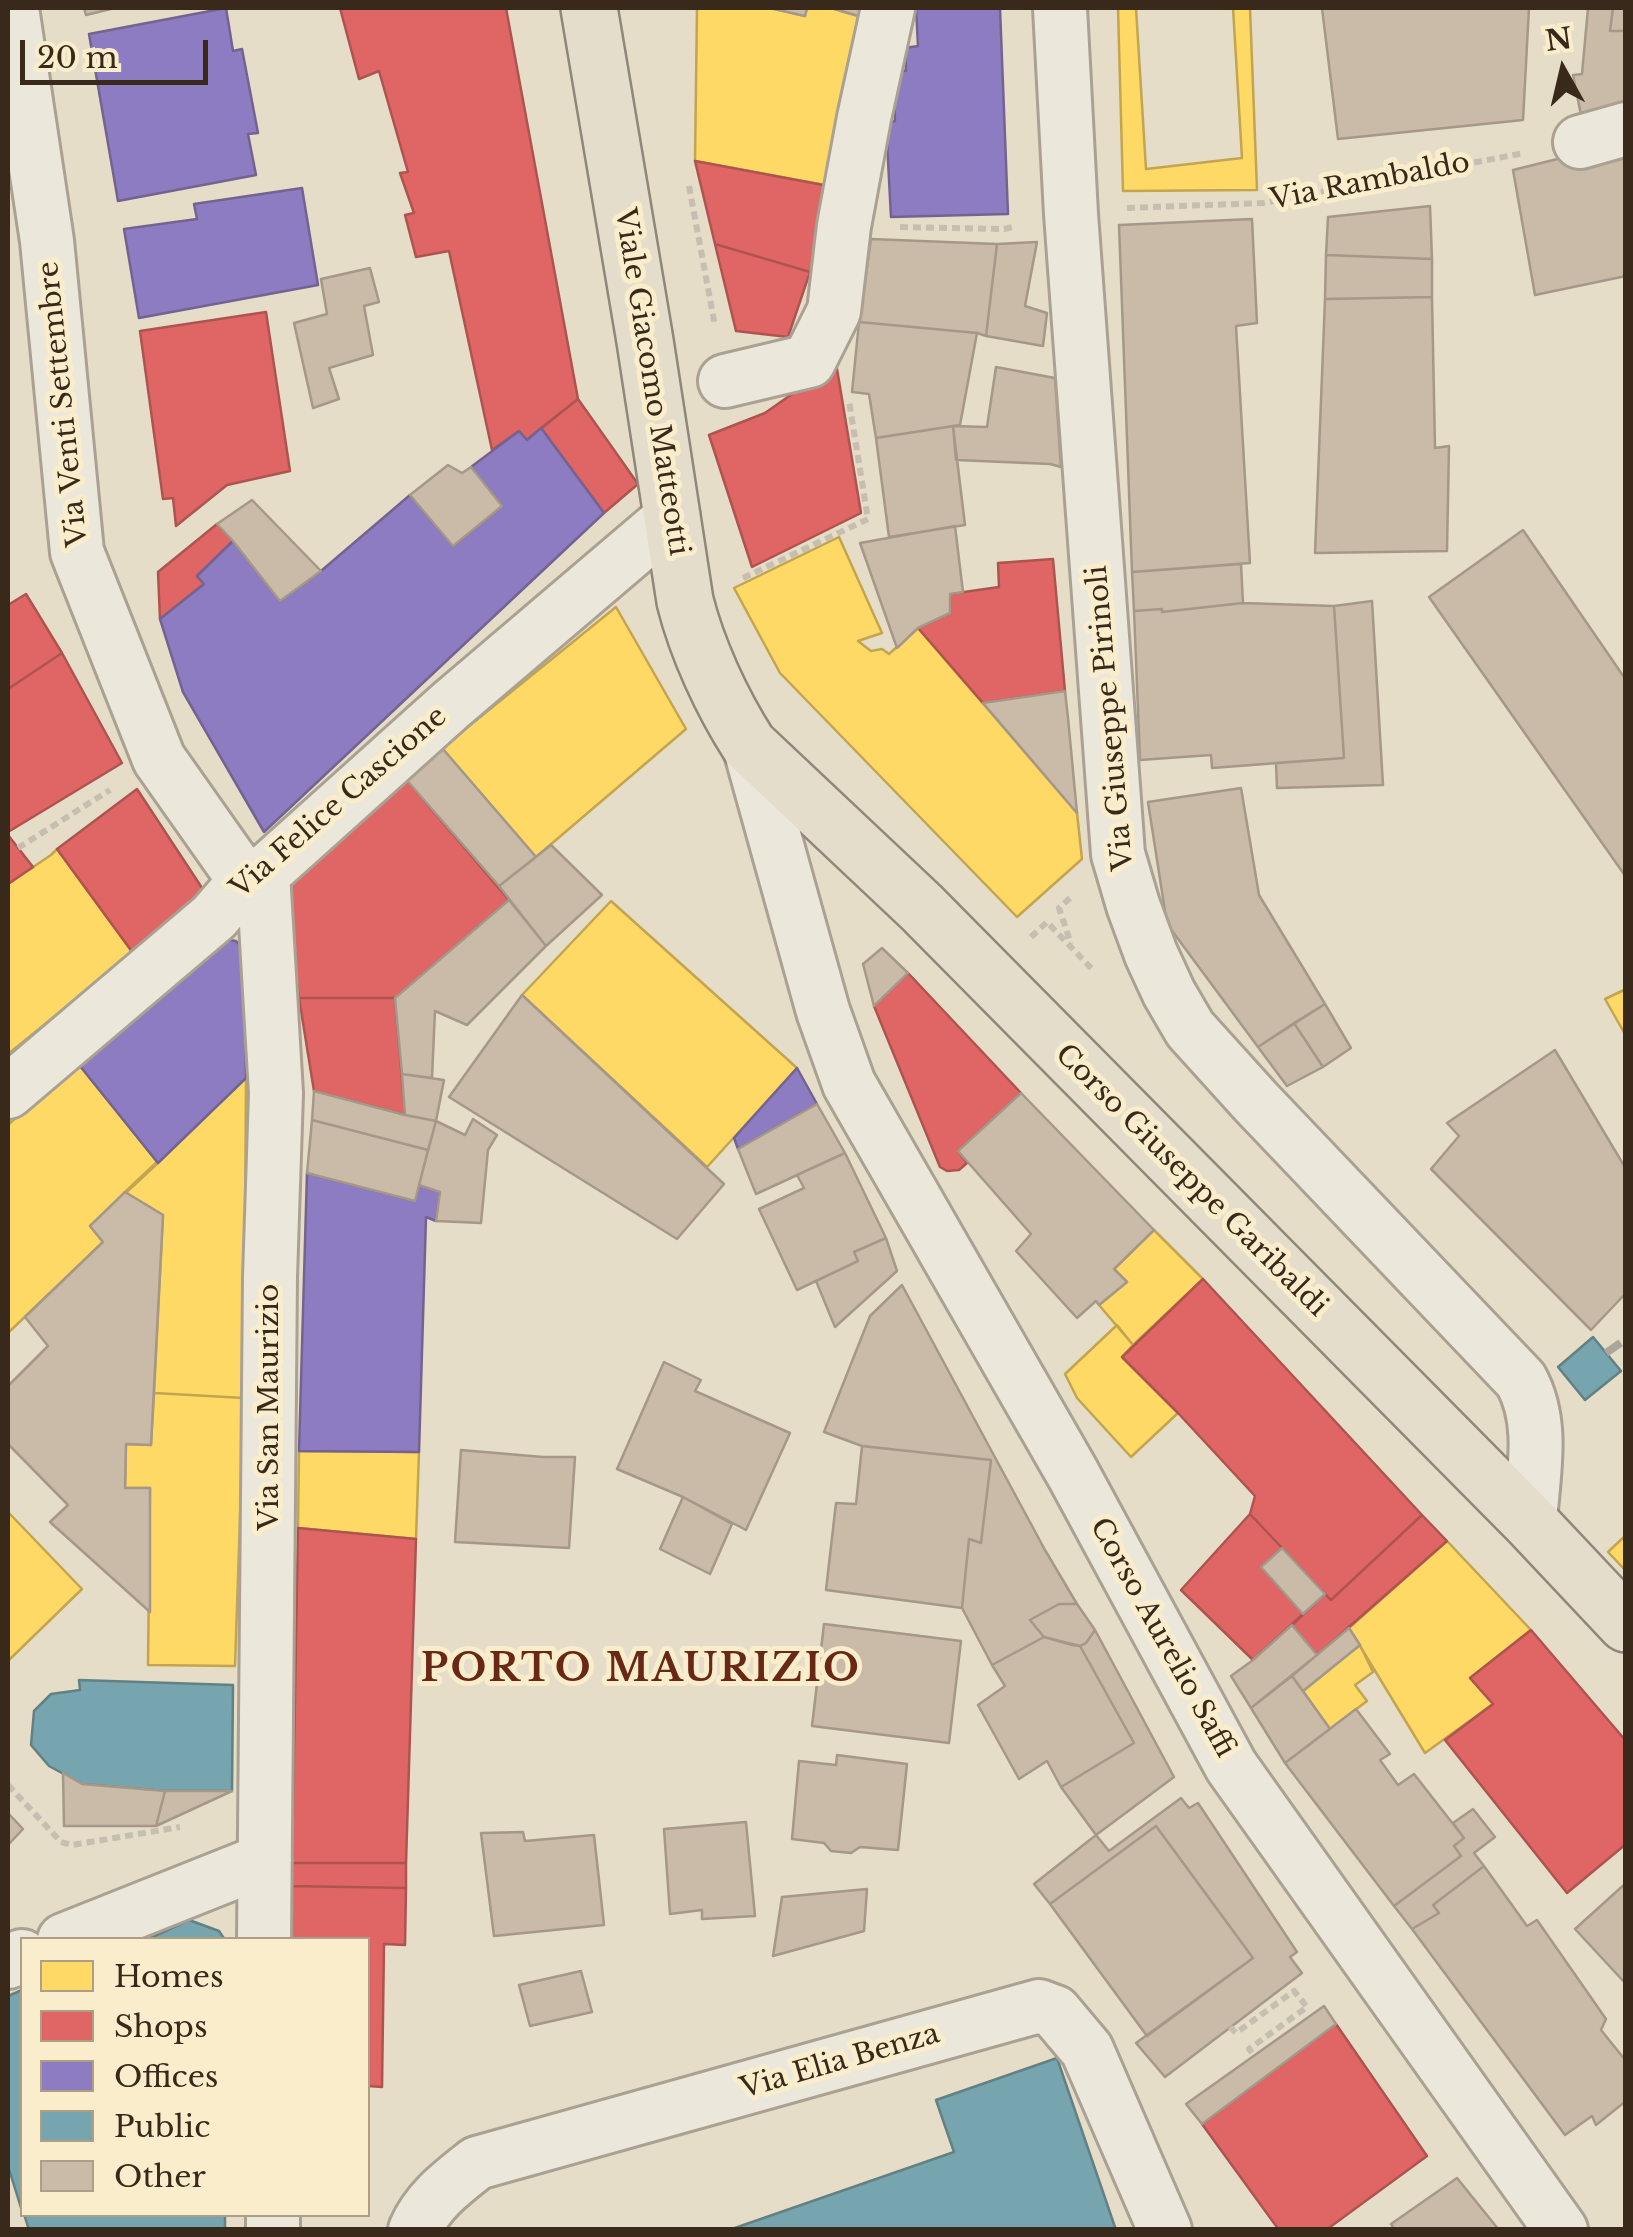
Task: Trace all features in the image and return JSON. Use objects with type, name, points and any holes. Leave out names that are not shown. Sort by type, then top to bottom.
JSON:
[{"type":"main road","name":"Viale Giacomo Matteotti","points":[[589,8],[684,602],[693,632],[749,744]]},
{"type":"main road","name":"Corso Giuseppe Garibaldi","points":[[749,744],[921,908],[1530,1522],[1626,1624]]},
{"type":"street","name":"Via Venti Settembre","points":[[12,8],[48,241],[76,552],[159,759],[254,878]]},
{"type":"street","points":[[726,381],[809,361],[834,311],[844,226],[888,8]]},
{"type":"street","name":"Via Giuseppe Pirinoli","points":[[1060,8],[1070,214],[1118,854],[1132,905],[1168,993],[1190,1029],[1521,1380],[1534,1408],[1536,1435],[1530,1522]]},
{"type":"street","name":"Via Felice Cascione","points":[[8,1092],[673,516]]},
{"type":"street","name":"Corso Aurelio Saffi","points":[[749,744],[823,1011],[849,1084],[1072,1474],[1231,1766],[1562,2230]]},
{"type":"street","name":"Via San Maurizio","points":[[254,878],[276,1093],[270,1277],[264,1937]]},
{"type":"street","points":[[72,1937],[265,1860]]},
{"type":"street","name":"Via Elia Benza","points":[[414,2230],[442,2190],[477,2163],[1040,2006],[1055,2012],[1087,2050],[1165,2230]]},
{"type":"path","name":"Via Rambaldo","points":[[1110,209],[1263,203],[1603,135]]},
{"type":"path","points":[[689,186],[726,381]]},
{"type":"path","points":[[844,226],[1004,229],[1019,225]]},
{"type":"path","points":[[742,578],[868,518],[834,311]]},
{"type":"path","points":[[18,848],[112,789]]},
{"type":"path","points":[[1059,908],[1073,950]]},
{"type":"path","points":[[1032,936],[1047,922],[1098,975]]},
{"type":"path","points":[[8,1785],[61,1842],[72,1845],[146,1832]]},
{"type":"path","points":[[1230,2027],[1236,2033],[1294,1991],[1307,2008],[1249,2050],[1254,2055]]},
{"type":"building: Homes","points":[[697,8],[770,8],[805,16],[807,8],[831,8],[872,20],[836,187],[695,161]]},
{"type":"building: Homes","points":[[1118,8],[1250,8],[1257,190],[1123,191]]},
{"type":"building: Homes","points":[[1136,8],[1233,8],[1242,158],[1146,169]]},
{"type":"building: Homes","points":[[839,537],[882,633],[858,641],[871,651],[882,649],[889,654],[918,628],[1077,813],[1082,859],[1017,917],[780,673],[734,588]]},
{"type":"building: Homes","points":[[616,607],[686,729],[536,857],[442,748]]},
{"type":"building: Homes","points":[[57,849],[133,953],[8,1054],[8,884]]},
{"type":"building: Homes","points":[[611,901],[797,1068],[707,1167],[522,995]]},
{"type":"building: Homes","points":[[1626,989],[1626,1036],[1605,999]]},
{"type":"building: Homes","points":[[76,1061],[158,1163],[90,1226],[103,1242],[8,1333],[8,1125]]},
{"type":"building: Homes","points":[[246,1078],[244,1398],[154,1393],[163,1215],[125,1192]]},
{"type":"building: Homes","points":[[1154,1230],[1203,1279],[1133,1345],[1099,1305],[1127,1282],[1114,1269]]},
{"type":"building: Homes","points":[[1117,1325],[1133,1345],[1122,1357],[1178,1413],[1131,1457],[1077,1398],[1065,1374]]},
{"type":"building: Homes","points":[[154,1393],[244,1398],[235,1666],[148,1665],[150,1488],[125,1488],[126,1444],[151,1445]]},
{"type":"building: Homes","points":[[299,1451],[419,1452],[416,1539],[298,1528]]},
{"type":"building: Homes","points":[[8,1512],[82,1589],[8,1661]]},
{"type":"building: Homes","points":[[1626,1535],[1626,1571],[1608,1552]]},
{"type":"building: Homes","points":[[1447,1541],[1531,1630],[1470,1678],[1493,1704],[1425,1753],[1349,1628]]},
{"type":"building: Homes","points":[[1360,1645],[1373,1672],[1355,1685],[1367,1701],[1330,1729],[1303,1691]]},
{"type":"building: Shops","points":[[340,8],[506,8],[578,399],[527,440],[519,431],[492,450],[449,251],[416,257],[405,215],[414,213],[400,173],[408,172],[379,71],[359,79]]},
{"type":"building: Shops","points":[[695,161],[834,187],[810,272],[715,244]]},
{"type":"building: Shops","points":[[715,244],[810,272],[788,337],[736,331]]},
{"type":"building: Shops","points":[[266,312],[290,471],[227,485],[176,526],[173,498],[163,499],[140,331]]},
{"type":"building: Shops","points":[[836,363],[861,513],[752,567],[709,435],[765,413]]},
{"type":"building: Shops","points":[[578,399],[638,484],[604,513],[541,428]]},
{"type":"building: Shops","points":[[217,524],[233,541],[197,576],[204,584],[160,619],[158,572]]},
{"type":"building: Shops","points":[[1053,559],[1065,691],[983,703],[918,628],[950,613],[950,594],[999,587],[998,563]]},
{"type":"building: Shops","points":[[26,594],[62,653],[8,689],[8,605]]},
{"type":"building: Shops","points":[[62,653],[122,763],[8,832],[8,689]]},
{"type":"building: Shops","points":[[404,777],[509,900],[395,998],[299,998],[283,882]]},
{"type":"building: Shops","points":[[137,789],[206,894],[133,953],[57,849]]},
{"type":"building: Shops","points":[[8,835],[33,867],[8,884]]},
{"type":"building: Shops","points":[[908,973],[1021,1093],[958,1151],[967,1163],[959,1170],[940,1167],[874,1006]]},
{"type":"building: Shops","points":[[299,998],[395,998],[405,1115],[314,1091]]},
{"type":"building: Shops","points":[[1203,1279],[1422,1515],[1331,1600],[1250,1514],[1255,1496],[1122,1357]]},
{"type":"building: Shops","points":[[1250,1514],[1282,1548],[1261,1567],[1303,1614],[1253,1660],[1181,1590]]},
{"type":"building: Shops","points":[[1422,1515],[1447,1541],[1317,1655],[1292,1625],[1325,1594],[1331,1600]]},
{"type":"building: Shops","points":[[298,1528],[416,1539],[406,1863],[292,1863]]},
{"type":"building: Shops","points":[[1531,1630],[1626,1741],[1626,1844],[1567,1893],[1445,1740],[1493,1704],[1470,1678]]},
{"type":"building: Shops","points":[[292,1863],[406,1863],[406,1888],[291,1886]]},
{"type":"building: Shops","points":[[291,1886],[406,1888],[405,1945],[384,1944],[382,2087],[370,2086],[370,1937],[290,1937]]},
{"type":"building: Shops","points":[[1336,2024],[1427,2156],[1326,2230],[1279,2230],[1202,2124]]},
{"type":"building: Offices","points":[[226,8],[233,51],[242,49],[258,133],[248,134],[256,175],[118,201],[89,34]]},
{"type":"building: Offices","points":[[916,8],[1000,8],[1008,214],[891,217],[886,123],[895,121],[893,69],[906,71],[905,48],[918,46]]},
{"type":"building: Offices","points":[[302,188],[318,285],[139,318],[124,229],[197,219],[194,204]]},
{"type":"building: Offices","points":[[541,428],[604,513],[264,832],[183,692],[160,619],[204,584],[197,576],[233,541],[280,601],[410,495],[453,546],[502,506],[471,467],[519,431],[527,440]]},
{"type":"building: Offices","points":[[222,939],[236,941],[244,950],[246,1078],[158,1163],[76,1061]]},
{"type":"building: Offices","points":[[797,1068],[817,1104],[738,1149],[734,1138]]},
{"type":"building: Offices","points":[[307,1173],[415,1201],[419,1185],[440,1192],[436,1221],[426,1217],[419,1452],[299,1451]]},
{"type":"building: Public","points":[[1593,1337],[1621,1371],[1585,1400],[1558,1367]]},
{"type":"building: Public","points":[[79,1680],[233,1685],[232,1791],[165,1791],[82,1784],[49,1766],[31,1745],[34,1711],[51,1694],[80,1690]]},
{"type":"building: Public","points":[[189,1920],[219,1931],[223,1937],[152,1937]]},
{"type":"building: Public","points":[[20,1991],[20,2205],[8,2166],[8,1996]]},
{"type":"building: Public","points":[[1057,2058],[1116,2230],[729,2230],[954,2152],[936,2100]]},
{"type":"building: Public","points":[[25,2217],[225,2217],[225,2230],[29,2230]]},
{"type":"building: Other","points":[[84,8],[115,8],[86,15]]},
{"type":"building: Other","points":[[770,8],[807,8],[805,16]]},
{"type":"building: Other","points":[[831,8],[875,8],[872,20]]},
{"type":"building: Other","points":[[1322,8],[1529,8],[1523,120],[1338,139]]},
{"type":"building: Other","points":[[1588,8],[1613,8],[1610,31],[1626,31],[1626,111],[1583,125],[1573,75],[1582,74]]},
{"type":"building: Other","points":[[1613,8],[1626,8],[1626,31],[1610,31]]},
{"type":"building: Other","points":[[1626,142],[1626,276],[1535,295],[1513,170]]},
{"type":"building: Other","points":[[1430,206],[1432,259],[1326,255],[1328,217]]},
{"type":"building: Other","points":[[1252,219],[1257,323],[1236,326],[1250,563],[1132,572],[1119,225]]},
{"type":"building: Other","points":[[871,239],[997,244],[986,336],[859,322]]},
{"type":"building: Other","points":[[1037,242],[1025,306],[1047,313],[1043,346],[986,336],[997,244]]},
{"type":"building: Other","points":[[1326,255],[1432,259],[1432,297],[1325,299]]},
{"type":"building: Other","points":[[370,268],[379,302],[364,306],[373,355],[329,368],[339,399],[313,408],[294,323],[327,314],[321,279]]},
{"type":"building: Other","points":[[1432,297],[1435,448],[1449,446],[1447,551],[1315,553],[1325,299]]},
{"type":"building: Other","points":[[859,322],[977,333],[960,425],[876,438],[869,394],[852,392]]},
{"type":"building: Other","points":[[996,367],[1055,378],[1061,467],[956,460],[953,426],[987,427]]},
{"type":"building: Other","points":[[953,426],[965,525],[889,537],[876,438]]},
{"type":"building: Other","points":[[448,465],[462,473],[471,467],[502,506],[453,546],[410,495]]},
{"type":"building: Other","points":[[252,500],[321,571],[280,601],[217,524]]},
{"type":"building: Other","points":[[955,526],[963,592],[950,594],[950,613],[918,628],[897,648],[860,543]]},
{"type":"building: Other","points":[[1523,530],[1626,680],[1626,877],[1429,597]]},
{"type":"building: Other","points":[[1241,564],[1243,603],[1162,612],[1134,611],[1132,572]]},
{"type":"building: Other","points":[[1372,601],[1383,785],[1277,788],[1276,763],[1344,758],[1334,606]]},
{"type":"building: Other","points":[[1243,603],[1334,606],[1344,758],[1212,768],[1211,755],[1140,760],[1134,611],[1162,612]]},
{"type":"building: Other","points":[[1065,691],[1068,718],[1077,813],[983,703]]},
{"type":"building: Other","points":[[442,748],[536,857],[499,886],[404,777]]},
{"type":"building: Other","points":[[1241,788],[1259,895],[1325,1004],[1258,1047],[1167,924],[1148,802]]},
{"type":"building: Other","points":[[551,845],[602,895],[546,946],[499,886]]},
{"type":"building: Other","points":[[509,900],[546,946],[467,1025],[435,1011],[432,1078],[402,1074],[395,998]]},
{"type":"building: Other","points":[[882,948],[908,973],[874,1006],[863,964]]},
{"type":"building: Other","points":[[522,995],[724,1184],[677,1239],[449,1097]]},
{"type":"building: Other","points":[[1325,1004],[1351,1048],[1323,1067],[1294,1023]]},
{"type":"building: Other","points":[[1294,1023],[1323,1067],[1287,1086],[1258,1047]]},
{"type":"building: Other","points":[[1555,1050],[1626,1169],[1626,1293],[1591,1330],[1431,1169],[1459,1136],[1447,1123]]},
{"type":"building: Other","points":[[402,1074],[444,1080],[436,1121],[405,1115]]},
{"type":"building: Other","points":[[314,1091],[436,1121],[428,1150],[312,1120]]},
{"type":"building: Other","points":[[1021,1093],[1154,1230],[1114,1269],[1127,1282],[1077,1318],[1016,1251],[1031,1234],[958,1151]]},
{"type":"building: Other","points":[[817,1104],[845,1153],[756,1194],[738,1149]]},
{"type":"building: Other","points":[[473,1119],[497,1135],[488,1150],[481,1223],[436,1221],[440,1192],[419,1185],[436,1121],[465,1135]]},
{"type":"building: Other","points":[[312,1120],[428,1150],[415,1201],[307,1173]]},
{"type":"building: Other","points":[[845,1153],[886,1238],[854,1252],[858,1261],[797,1290],[759,1209],[804,1188],[797,1175]]},
{"type":"building: Other","points":[[125,1192],[163,1215],[151,1445],[126,1444],[125,1488],[150,1488],[150,1612],[50,1522],[68,1505],[8,1444],[8,1386],[48,1346],[25,1317],[103,1242],[90,1226]]},
{"type":"building: Other","points":[[886,1238],[897,1271],[835,1327],[816,1281],[858,1261],[854,1252]]},
{"type":"building: Other","points":[[902,1285],[1077,1604],[1059,1604],[1030,1620],[1044,1637],[992,1665],[962,1608],[969,1539],[981,1543],[991,1460],[862,1446],[824,1432],[870,1316]]},
{"type":"building: Other","points":[[664,1362],[701,1380],[695,1391],[790,1433],[746,1530],[617,1469]]},
{"type":"building: Other","points":[[862,1446],[991,1460],[981,1543],[969,1539],[962,1608],[826,1590],[836,1503],[856,1504]]},
{"type":"building: Other","points":[[461,1450],[575,1457],[569,1548],[455,1542]]},
{"type":"building: Other","points":[[683,1497],[732,1524],[710,1574],[660,1549]]},
{"type":"building: Other","points":[[1282,1548],[1325,1594],[1303,1614],[1261,1567]]},
{"type":"building: Other","points":[[1059,1604],[1077,1604],[1095,1630],[1086,1643],[1072,1645],[1044,1637],[1030,1620]]},
{"type":"building: Other","points":[[824,1624],[961,1641],[949,1743],[812,1726]]},
{"type":"building: Other","points":[[1292,1625],[1317,1655],[1251,1708],[1231,1676]]},
{"type":"building: Other","points":[[1349,1628],[1360,1645],[1303,1691],[1292,1676]]},
{"type":"building: Other","points":[[1095,1630],[1174,1777],[1096,1835],[1061,1787],[1134,1743],[1080,1646]]},
{"type":"building: Other","points":[[1044,1637],[1080,1646],[1134,1743],[1061,1787],[1047,1761],[1019,1779],[978,1705],[1005,1686],[992,1665]]},
{"type":"building: Other","points":[[1292,1676],[1330,1729],[1285,1763],[1251,1708]]},
{"type":"building: Other","points":[[1356,1709],[1390,1754],[1380,1760],[1398,1785],[1414,1774],[1464,1838],[1454,1846],[1461,1856],[1394,1906],[1285,1763]]},
{"type":"building: Other","points":[[837,1755],[907,1764],[898,1850],[860,1847],[851,1853],[831,1851],[824,1843],[792,1839],[799,1761],[836,1765]]},
{"type":"building: Other","points":[[63,1773],[82,1784],[165,1791],[156,1826],[64,1826]]},
{"type":"building: Other","points":[[165,1791],[232,1791],[156,1826]]},
{"type":"building: Other","points":[[1181,1798],[1189,1808],[1198,1803],[1297,1952],[1290,1957],[1302,1973],[1165,2077],[1136,2043],[1253,1958],[1156,1826],[1050,1904],[1034,1884],[1096,1835],[1109,1851]]},
{"type":"building: Other","points":[[1473,1809],[1495,1837],[1474,1853],[1484,1866],[1433,1905],[1439,1913],[1412,1929],[1394,1906],[1461,1856],[1454,1846],[1464,1838],[1453,1823]]},
{"type":"building: Other","points":[[8,1813],[23,1829],[8,1845]]},
{"type":"building: Other","points":[[746,1822],[755,1916],[702,1919],[702,1910],[670,1914],[664,1829]]},
{"type":"building: Other","points":[[1156,1826],[1253,1958],[1147,2036],[1050,1904]]},
{"type":"building: Other","points":[[523,1832],[525,1841],[594,1835],[604,1925],[494,1936],[481,1833]]},
{"type":"building: Other","points":[[1484,1866],[1527,1926],[1537,1920],[1606,2019],[1601,2030],[1626,2061],[1626,2101],[1596,2125],[1592,2116],[1565,2135],[1412,1929],[1439,1913],[1433,1905]]},
{"type":"building: Other","points":[[1626,1883],[1626,1984],[1575,1929]]},
{"type":"building: Other","points":[[867,1889],[864,1931],[773,1956],[782,1897]]},
{"type":"building: Other","points":[[581,1971],[592,2012],[530,2026],[519,1985]]},
{"type":"building: Other","points":[[1324,2006],[1336,2024],[1202,2124],[1186,2104]]},
{"type":"building: Other","points":[[1457,2178],[1499,2230],[1395,2230],[1391,2224]]},
{"type":"railway","points":[[1606,1353],[1626,1339]]},
{"type":"district","name":"PORTO MAURIZIO","points":[[641,1670]]}]
